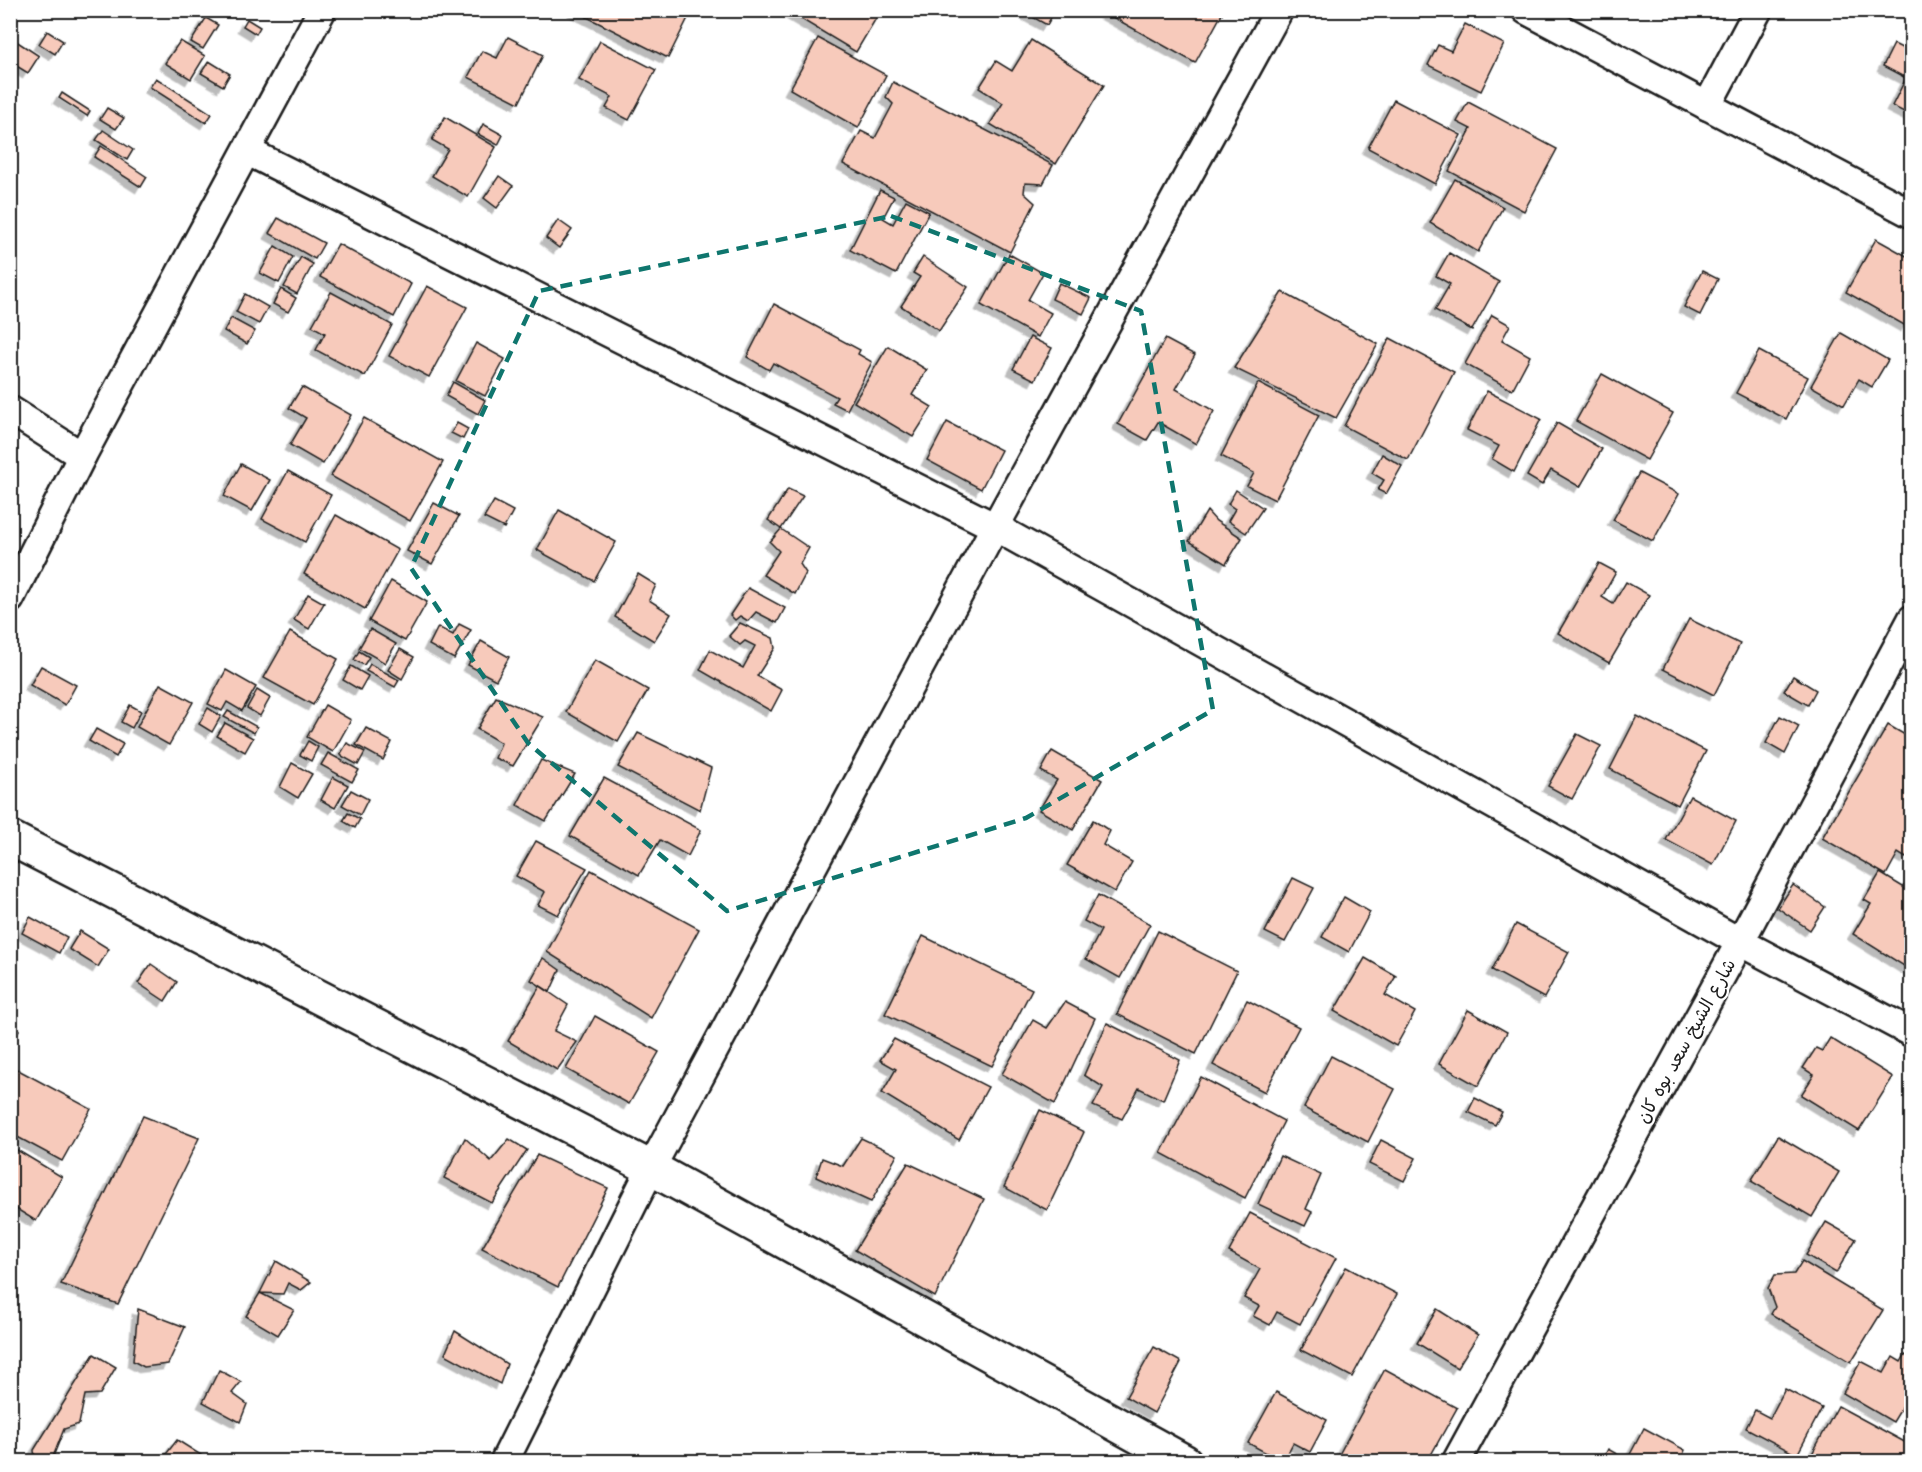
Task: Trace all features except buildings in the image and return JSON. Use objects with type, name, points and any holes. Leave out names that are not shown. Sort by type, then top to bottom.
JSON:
[{"type":"street","points":[[10,599],[82,456],[322,10]]},
{"type":"street","points":[[504,1461],[651,1168],[994,527],[1279,10]]},
{"type":"street","points":[[1526,10],[1911,214]]},
{"type":"street","points":[[1707,106],[1758,10]]},
{"type":"street","points":[[247,150],[994,527],[1740,942],[1911,1033]]},
{"type":"street","points":[[10,410],[82,456]]},
{"type":"street","name":"شارع الشيخ سعد بوه كان","points":[[1456,1461],[1740,942],[1911,619]]},
{"type":"street","points":[[10,838],[651,1168],[1185,1461]]},
{"type":"highlighted area","points":[[891,216],[1141,311],[1213,710],[1026,818],[727,911],[528,743],[411,568],[539,291]]}]
